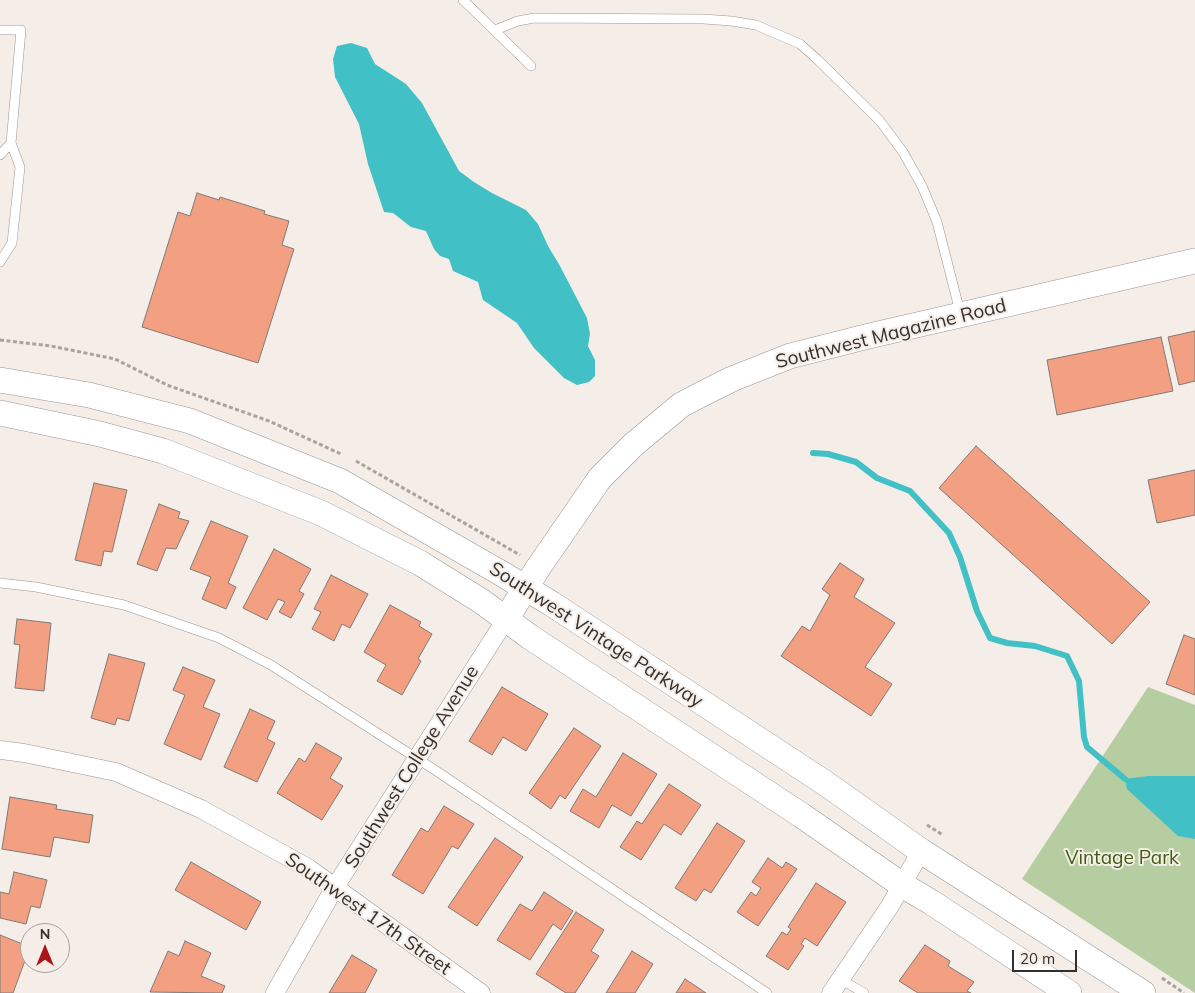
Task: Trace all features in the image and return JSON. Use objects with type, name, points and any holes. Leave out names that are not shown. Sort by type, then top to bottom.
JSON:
[{"type":"street","name":"Southwest Magazine Road","points":[[506,619],[569,521],[600,478],[633,445],[681,405],[732,379],[790,356],[1195,261]]},
{"type":"street","name":"Southwest Vintage Parkway","points":[[0,380],[89,394],[190,421],[340,481],[526,587],[825,783],[921,851],[1143,993]]},
{"type":"street","name":"Southwest Vintage Parkway","points":[[0,413],[100,434],[162,451],[321,513],[420,564],[481,601],[546,647],[801,815],[902,885],[1069,993]]},
{"type":"street","name":"Southwest College Avenue","points":[[275,993],[336,887],[506,619]]},
{"type":"street","name":"Southwest 17th Street","points":[[0,750],[24,753],[116,772],[201,809],[308,868],[481,993]]},
{"type":"street","points":[[836,986],[890,906],[921,851]]},
{"type":"lane","points":[[463,0],[531,66]]},
{"type":"lane","points":[[495,30],[518,21],[534,18],[731,21],[756,25],[800,44],[880,121],[903,152],[922,186],[937,222],[961,315]]},
{"type":"lane","points":[[0,30],[21,30],[11,143],[20,167],[12,243],[0,262]]},
{"type":"lane","points":[[0,155],[11,143]]},
{"type":"lane","points":[[0,583],[36,587],[124,605],[219,638],[271,666],[418,759],[767,993]]},
{"type":"lane","points":[[836,986],[864,993]]},
{"type":"path","points":[[0,340],[51,346],[114,359],[166,384],[269,421],[365,465]]},
{"type":"green space","name":"Vintage Park","points":[[1148,687],[1195,705],[1195,993],[1022,879]]},
{"type":"water","points":[[351,43],[367,48],[375,64],[406,84],[422,103],[459,171],[492,193],[526,210],[538,224],[587,318],[590,334],[588,346],[595,360],[595,376],[589,382],[577,385],[564,378],[534,348],[517,323],[483,300],[478,282],[453,271],[449,259],[440,256],[434,249],[426,231],[411,227],[393,213],[384,212],[368,164],[359,124],[335,77],[333,59],[337,46]]},
{"type":"water","points":[[1148,776],[1195,776],[1195,839],[1178,836],[1127,789],[1125,779]]},
{"type":"building","points":[[197,193],[219,200],[220,197],[265,211],[264,214],[289,221],[282,245],[294,249],[258,363],[142,327],[178,212],[190,216]]},
{"type":"building","points":[[1195,331],[1195,381],[1179,385],[1168,337]]},
{"type":"building","points":[[1161,337],[1173,391],[1057,415],[1047,360]]},
{"type":"building","points":[[976,446],[1150,602],[1112,644],[939,488]]},
{"type":"building","points":[[1195,470],[1195,515],[1157,523],[1148,480]]},
{"type":"building","points":[[94,483],[127,490],[112,552],[104,551],[101,566],[75,560]]},
{"type":"building","points":[[159,504],[180,512],[178,518],[189,521],[176,549],[166,548],[157,571],[137,564]]},
{"type":"building","points":[[211,521],[248,536],[228,583],[236,587],[226,609],[202,599],[211,577],[190,569]]},
{"type":"building","points":[[274,549],[311,569],[299,591],[304,594],[291,618],[279,612],[285,602],[278,599],[267,620],[243,608]]},
{"type":"building","points":[[840,563],[864,579],[854,597],[895,623],[865,667],[892,684],[871,716],[781,656],[802,626],[810,631],[830,595],[822,589]]},
{"type":"building","points":[[331,575],[368,594],[350,628],[342,624],[334,641],[312,629],[321,612],[314,609]]},
{"type":"building","points":[[390,605],[421,622],[419,626],[432,634],[418,659],[421,661],[402,695],[377,681],[386,665],[364,652]]},
{"type":"building","points":[[17,619],[51,623],[44,691],[15,688],[20,645],[14,644]]},
{"type":"building","points":[[1184,635],[1195,639],[1195,695],[1166,684]]},
{"type":"building","points":[[109,654],[145,663],[129,721],[117,718],[115,725],[91,718]]},
{"type":"building","points":[[183,667],[215,680],[203,707],[220,714],[201,760],[164,744],[185,695],[173,690]]},
{"type":"building","points":[[502,687],[548,714],[526,751],[503,737],[492,755],[469,741]]},
{"type":"building","points":[[250,709],[275,721],[267,739],[275,743],[257,782],[224,767]]},
{"type":"building","points":[[574,728],[601,746],[565,799],[560,795],[551,809],[529,793]]},
{"type":"building","points":[[316,743],[342,758],[330,778],[343,786],[322,820],[277,793],[299,758],[305,762]]},
{"type":"building","points":[[623,753],[657,774],[631,816],[612,805],[599,828],[570,811],[583,789],[596,797]]},
{"type":"building","points":[[669,784],[701,805],[681,835],[664,824],[641,860],[620,847],[637,821],[642,824]]},
{"type":"building","points":[[10,797],[57,805],[56,809],[93,815],[89,843],[54,837],[50,857],[2,849]]},
{"type":"building","points":[[444,806],[474,824],[458,849],[452,846],[423,894],[392,875],[421,828],[428,832]]},
{"type":"building","points":[[717,823],[745,841],[711,893],[704,889],[696,901],[675,888]]},
{"type":"building","points":[[495,838],[523,857],[477,926],[448,907]]},
{"type":"building","points":[[768,858],[782,868],[786,862],[797,869],[758,926],[737,912],[751,892],[756,896],[761,888],[752,882]]},
{"type":"building","points":[[191,862],[261,902],[246,930],[175,890]]},
{"type":"building","points":[[14,872],[47,880],[40,908],[31,906],[26,923],[0,918],[0,892],[9,894]]},
{"type":"building","points":[[816,883],[846,902],[817,946],[805,938],[801,944],[804,946],[788,970],[766,956],[782,932],[787,935],[791,929],[788,927]]},
{"type":"building","points":[[544,892],[573,911],[561,930],[553,924],[530,960],[497,940],[520,904],[532,911]]},
{"type":"building","points":[[576,912],[604,930],[591,951],[599,956],[575,993],[566,993],[536,974]]},
{"type":"building","points":[[0,935],[20,943],[20,973],[13,993],[0,993]]},
{"type":"building","points":[[185,941],[211,953],[201,976],[225,986],[222,993],[150,992],[168,951],[179,956]]},
{"type":"building","points":[[925,945],[950,961],[948,966],[974,982],[967,991],[971,993],[918,993],[899,981]]},
{"type":"building","points":[[632,951],[653,964],[635,993],[606,993]]},
{"type":"building","points":[[352,955],[377,970],[365,993],[329,993]]},
{"type":"building","points":[[685,979],[706,993],[676,993]]},
{"type":"waterway","points":[[813,453],[828,454],[856,462],[877,478],[910,491],[949,533],[960,557],[977,611],[990,638],[1007,643],[1035,646],[1067,656],[1079,681],[1084,737],[1087,747],[1125,779]]}]
